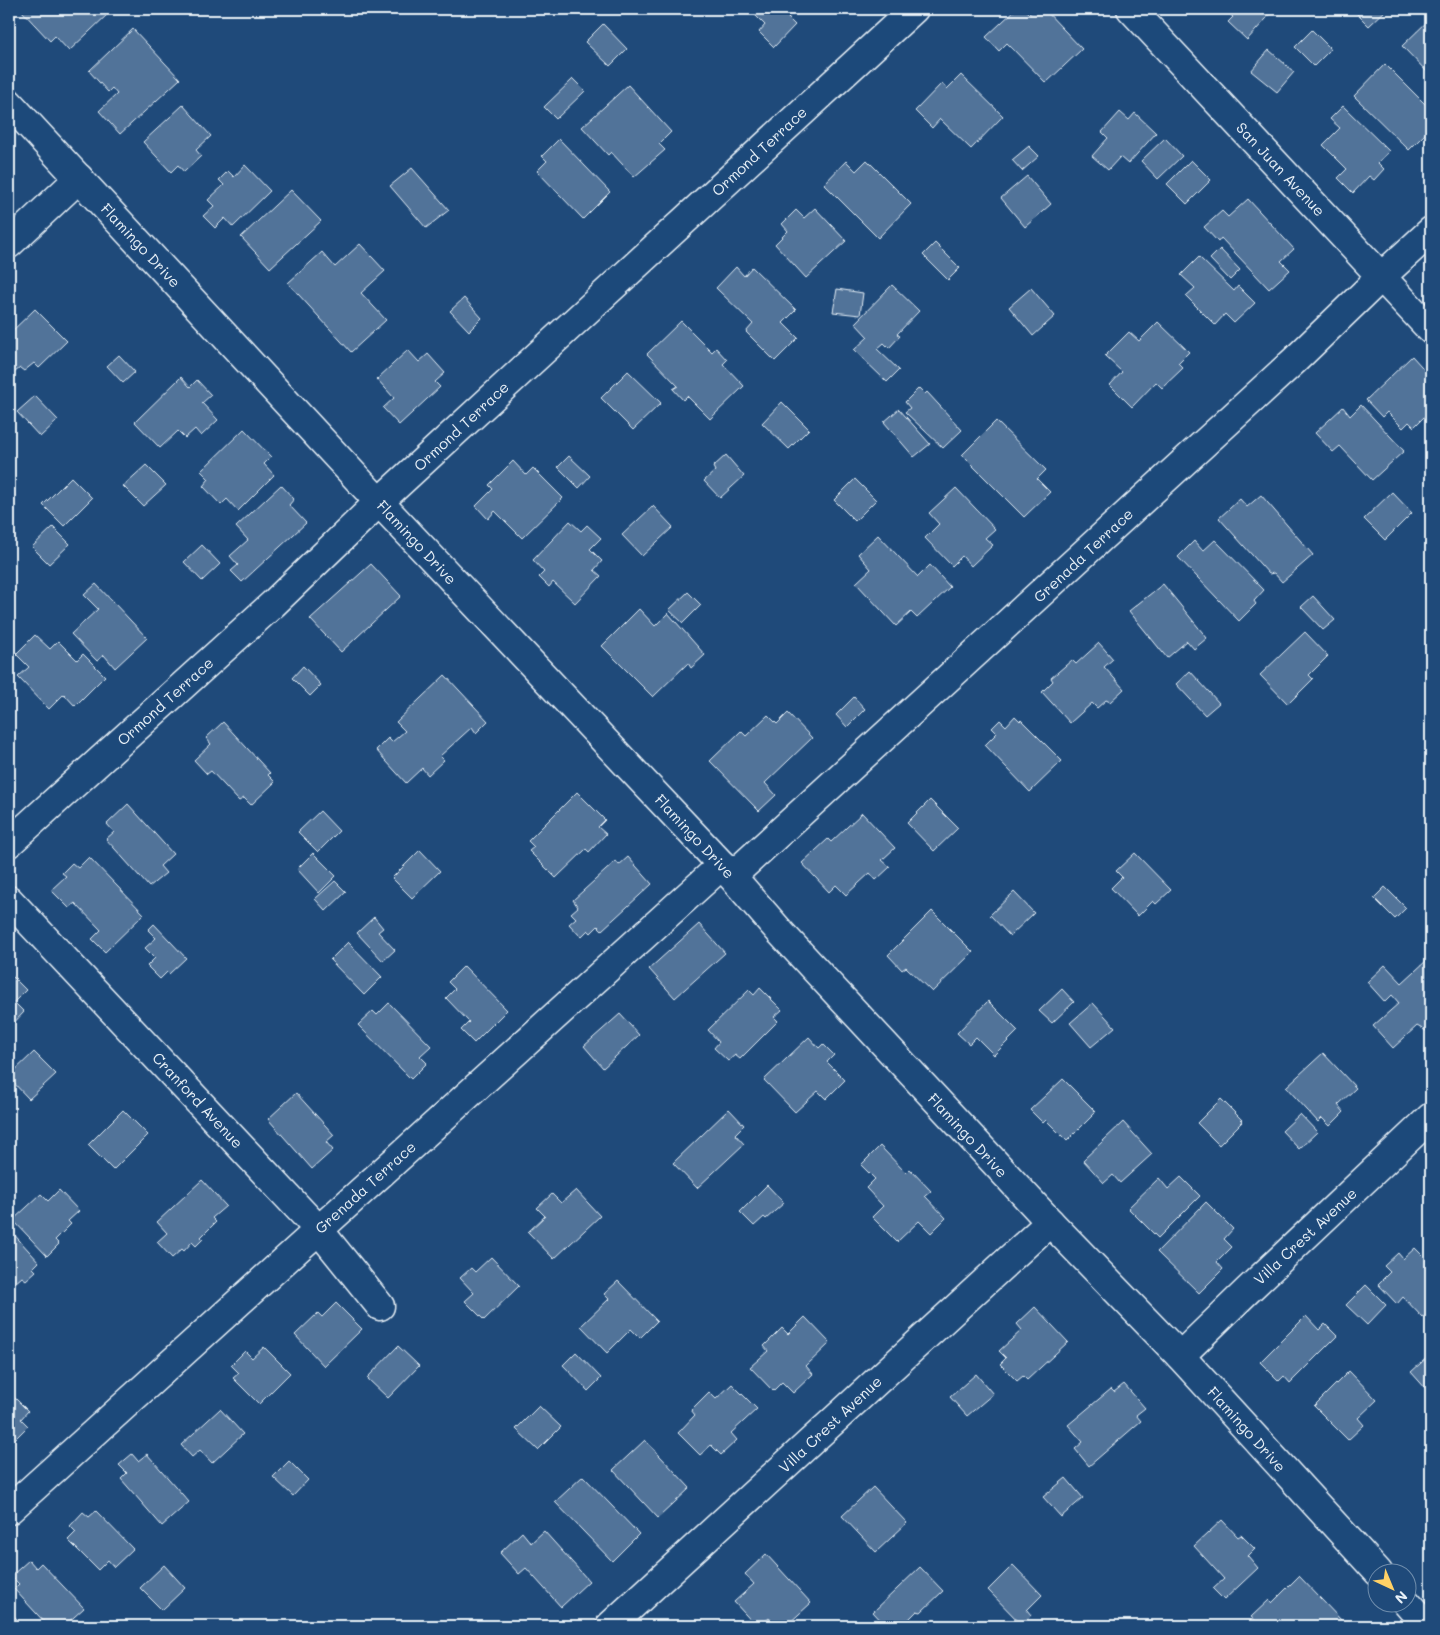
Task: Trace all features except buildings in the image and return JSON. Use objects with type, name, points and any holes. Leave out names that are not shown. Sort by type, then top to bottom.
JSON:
[{"type":"street","name":"Ormond Terrace","points":[[9,843],[272,604],[379,502],[914,9]]},
{"type":"street","name":"San Juan Avenue","points":[[1131,9],[1431,330]]},
{"type":"street","name":"Flamingo Drive","points":[[9,103],[379,502],[727,870],[781,933],[1050,1222],[1180,1356],[1369,1562]]},
{"type":"street","points":[[9,244],[79,178]]},
{"type":"street","name":"Grenada Terrace","points":[[9,1510],[318,1229],[727,870],[1294,361],[1431,231]]},
{"type":"street","name":"Cranford Avenue","points":[[9,900],[318,1229],[380,1306]]},
{"type":"street","name":"Villa Crest Avenue","points":[[1180,1356],[1247,1290],[1431,1117]]},
{"type":"street","name":"Villa Crest Avenue","points":[[610,1626],[1050,1222]]},
{"type":"street","points":[[1415,1612],[1427,1626]]}]
